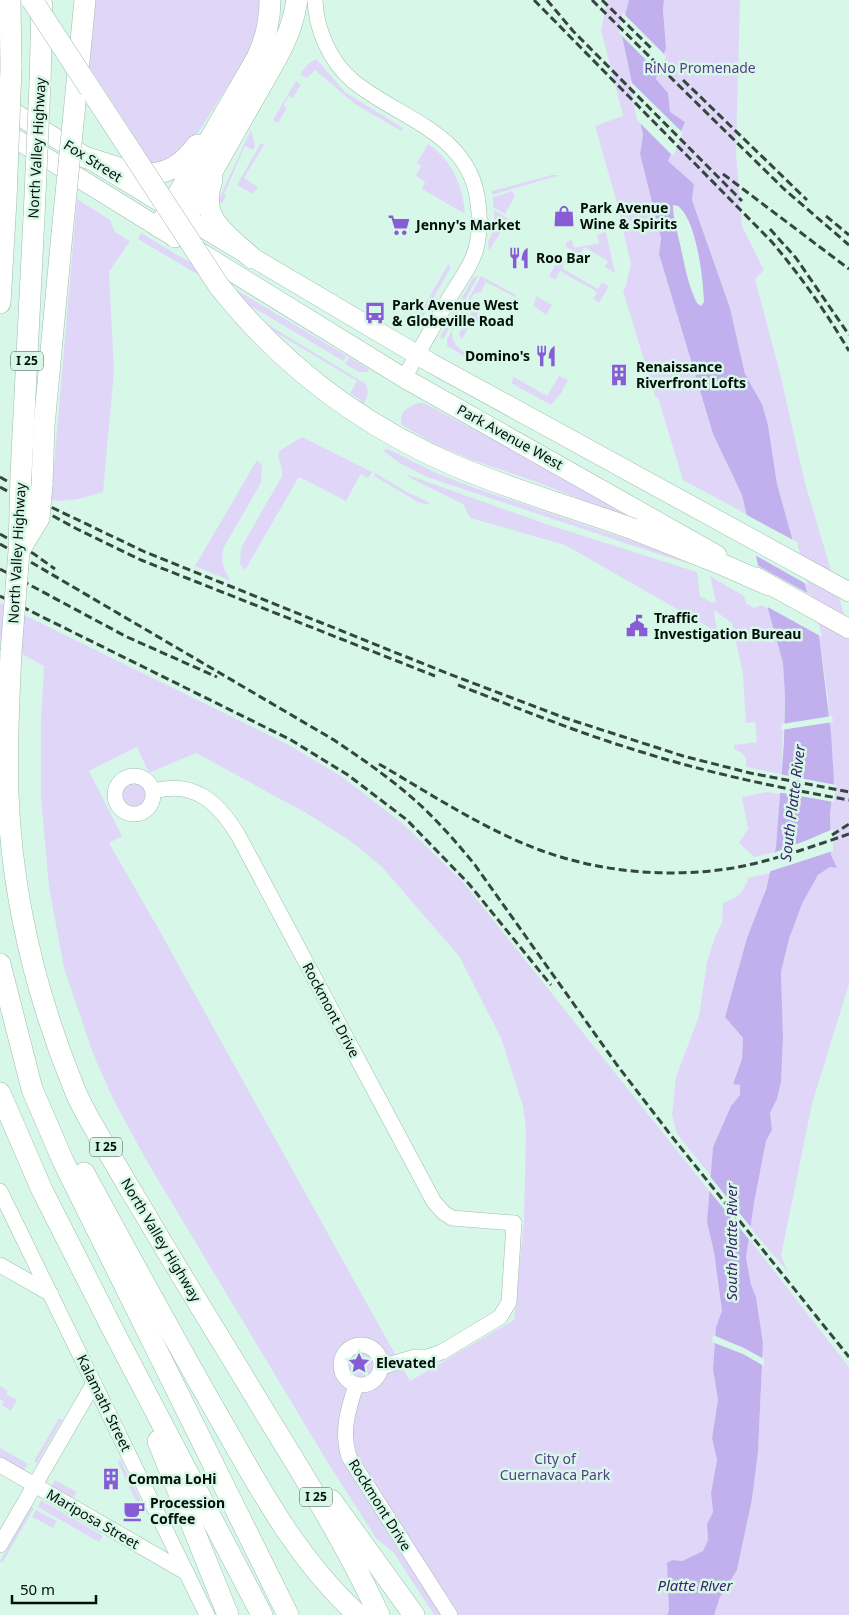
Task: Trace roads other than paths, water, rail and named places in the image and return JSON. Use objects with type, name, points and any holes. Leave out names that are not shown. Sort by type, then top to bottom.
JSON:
[{"type":"highway","points":[[0,303],[11,68],[10,0]]},
{"type":"highway","points":[[18,552],[39,518],[44,426],[84,0]]},
{"type":"highway","points":[[167,232],[263,44],[270,14],[270,0]]},
{"type":"highway","points":[[277,57],[284,38],[288,17],[288,0]]},
{"type":"highway","points":[[178,213],[219,161],[288,36],[297,0]]},
{"type":"highway","points":[[40,1],[219,286],[251,324],[301,371],[352,410],[383,430],[426,452],[469,471],[633,529],[769,585]]},
{"type":"highway","name":"North Valley Highway","points":[[40,1],[40,84],[7,753],[10,828],[17,889],[23,919],[31,957],[50,1023],[75,1091],[92,1125],[326,1513],[379,1615]]},
{"type":"highway","points":[[84,157],[147,174],[165,173],[182,163],[189,156],[239,89]]},
{"type":"highway","points":[[219,161],[209,190],[210,214],[223,231],[252,258]]},
{"type":"highway","points":[[0,964],[32,1090],[62,1161],[288,1615]]},
{"type":"highway","points":[[15,1025],[75,1156],[195,1376],[270,1506],[289,1536],[324,1580],[358,1615]]},
{"type":"highway","points":[[0,1093],[42,1190],[262,1615]]},
{"type":"highway","points":[[114,1332],[228,1615]]},
{"type":"highway","points":[[247,1383],[414,1615]]},
{"type":"highway","points":[[228,1494],[304,1615]]},
{"type":"main road","name":"Fox Street","points":[[0,104],[178,213]]},
{"type":"main road","name":"Fox Street","points":[[0,130],[167,232]]},
{"type":"main road","name":"Park Avenue West","points":[[178,213],[417,354],[849,592]]},
{"type":"main road","name":"Park Avenue West","points":[[167,232],[404,378],[849,629]]},
{"type":"street","points":[[315,0],[317,17],[324,40],[345,73],[363,88],[435,133],[455,149],[470,172],[477,188],[480,218],[479,233],[472,259],[404,378]]},
{"type":"street","name":"Rockmont Drive","points":[[153,791],[168,788],[189,790],[202,795],[214,803],[227,818],[434,1202],[444,1213],[452,1218],[514,1223],[505,1279],[499,1294],[509,1302],[500,1317],[442,1352],[427,1357],[415,1357],[381,1367]]},
{"type":"street","name":"Kalamath Street","points":[[0,1191],[208,1615]]},
{"type":"street","points":[[0,1265],[50,1294]]},
{"type":"street","points":[[360,1344],[373,1348],[380,1360],[381,1367],[380,1373],[370,1383],[356,1385],[345,1378],[342,1372],[341,1359],[348,1349],[360,1344]]},
{"type":"street","points":[[0,1545],[94,1383]]},
{"type":"street","name":"Rockmont Drive","points":[[356,1385],[346,1418],[345,1440],[349,1457],[450,1615]]},
{"type":"street","name":"Mariposa Street","points":[[0,1465],[187,1573]]},
{"type":"water","name":"Platte River","points":[[629,0],[664,0],[666,48],[656,79],[668,93],[670,112],[685,122],[668,161],[694,184],[692,200],[730,308],[745,374],[762,404],[768,425],[777,484],[819,635],[831,733],[834,780],[830,814],[831,855],[837,868],[830,867],[818,875],[802,904],[789,939],[781,972],[783,1038],[781,1082],[777,1099],[770,1113],[772,1130],[766,1141],[746,1258],[751,1285],[756,1297],[763,1343],[758,1452],[752,1499],[737,1570],[720,1597],[714,1615],[667,1615],[669,1610],[667,1563],[672,1560],[682,1561],[703,1551],[708,1540],[707,1524],[713,1512],[711,1493],[717,1460],[712,1438],[718,1400],[713,1369],[716,1327],[722,1311],[714,1252],[707,1222],[713,1147],[731,1106],[740,1095],[740,1085],[733,1084],[742,1059],[743,1038],[725,1017],[747,938],[766,889],[776,847],[784,741],[785,697],[783,663],[768,609],[742,495],[713,434],[659,254],[661,238],[640,154],[643,135],[621,31]],"holes":[[[673,205],[678,206],[685,213],[690,224],[698,251],[704,302],[701,306],[697,303],[690,286],[678,236]]]},
{"type":"railway","points":[[534,0],[771,241],[812,294],[849,351]]},
{"type":"railway","points":[[547,0],[573,31],[742,201]]},
{"type":"railway","points":[[592,0],[784,189],[849,245]]},
{"type":"railway","points":[[602,0],[651,48]]},
{"type":"railway","points":[[683,80],[807,200]]},
{"type":"railway","points":[[723,174],[849,269]]},
{"type":"railway","points":[[826,216],[849,235]]},
{"type":"railway","points":[[770,229],[796,258],[849,335]]},
{"type":"railway","points":[[0,477],[53,508],[145,552],[449,674],[565,718],[683,756],[750,773],[849,792]]},
{"type":"railway","points":[[0,487],[77,529],[141,560],[435,676]]},
{"type":"railway","points":[[0,534],[55,569]]},
{"type":"railway","points":[[0,544],[334,740],[361,758],[423,807],[475,865],[617,1065],[673,1138],[849,1357]]},
{"type":"railway","points":[[0,569],[127,637],[217,677]]},
{"type":"railway","points":[[0,596],[291,740],[348,775],[407,820],[469,884],[551,985]]},
{"type":"railway","points":[[458,685],[621,746],[670,761],[746,780],[849,800]]},
{"type":"railway","points":[[379,764],[494,830],[537,849],[591,865],[648,872],[676,873],[733,868],[777,858],[849,834]]},
{"type":"railway","points":[[832,835],[849,824]]},
{"type":"place","name":"Park Avenue Wine & Spirits","points":[[564,216]]},
{"type":"place","name":"Jenny's Market","points":[[399,225]]},
{"type":"place","name":"Roo Bar","points":[[519,258]]},
{"type":"place","name":"Park Avenue West & Globeville Road","points":[[375,313]]},
{"type":"place","name":"Domino's","points":[[546,356]]},
{"type":"place","name":"Renaissance Riverfront Lofts","points":[[619,375]]},
{"type":"place","name":"Traffic Investigation Bureau","points":[[637,626]]},
{"type":"place","name":"Elevated","points":[[359,1363]]},
{"type":"place","name":"Comma LoHi","points":[[111,1479]]},
{"type":"place","name":"Procession Coffee","points":[[134,1511]]},
{"type":"park label","name":"RiNo Promenade","points":[[700,68]]},
{"type":"park label","name":"City of Cuernavaca Park","points":[[555,1468]]},
{"type":"water label","name":"South Platte River","points":[[793,803]]},
{"type":"water label","name":"South Platte River","points":[[732,1242]]}]
